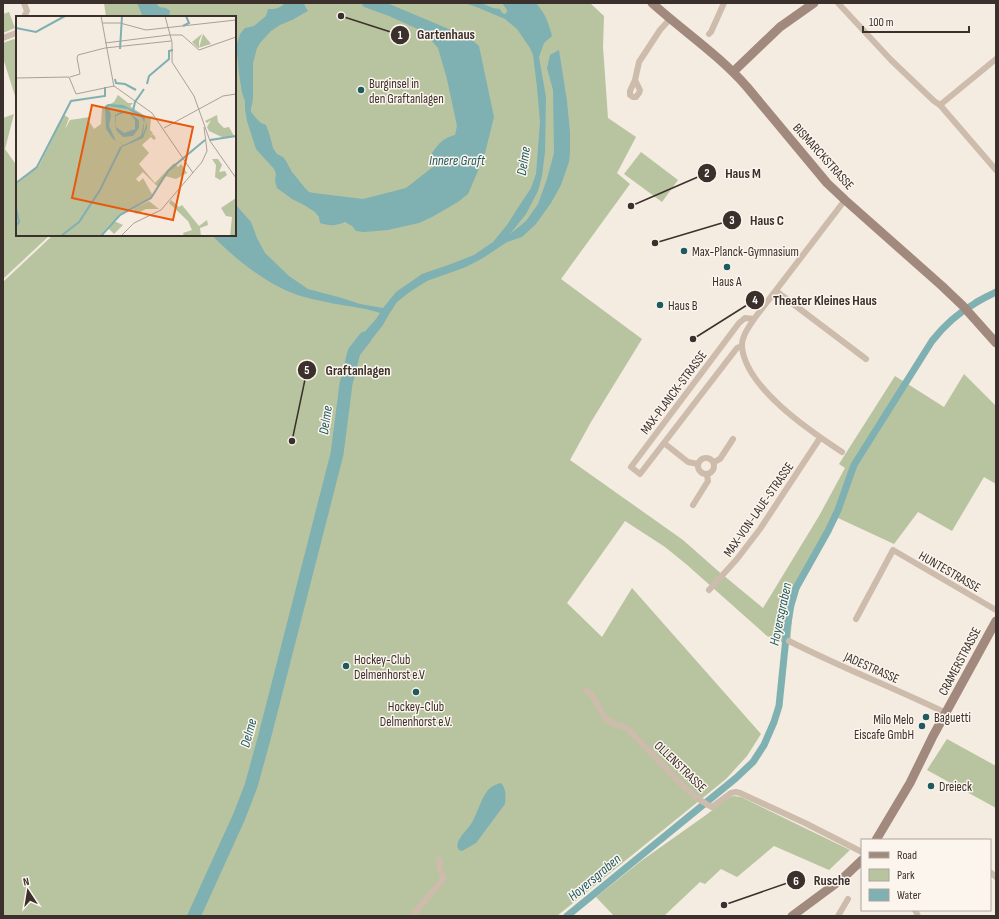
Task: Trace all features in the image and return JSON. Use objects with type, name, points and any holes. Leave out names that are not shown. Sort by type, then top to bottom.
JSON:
[{"type":"main road","name":"BISMARCKSTRASSE","points":[[652,3],[733,72],[828,183],[845,200],[942,286],[966,309],[996,343]]},
{"type":"main road","points":[[733,72],[780,26],[814,3]]},
{"type":"main road","name":"CRAMERSTRASSE","points":[[877,839],[910,783],[922,757],[996,621]]},
{"type":"main road","points":[[792,916],[842,879],[861,861]]},
{"type":"street","points":[[24,3],[26,11],[24,16]]},
{"type":"street","points":[[709,34],[724,3]]},
{"type":"street","points":[[838,3],[891,60],[940,105],[996,170]]},
{"type":"street","points":[[635,80],[639,62],[660,30],[670,19]]},
{"type":"street","points":[[3,38],[16,33]]},
{"type":"street","points":[[940,105],[996,59]]},
{"type":"street","points":[[842,452],[820,438],[792,416],[772,397],[755,378],[748,366],[742,346],[746,332],[754,319],[845,200]]},
{"type":"street","points":[[776,291],[866,359]]},
{"type":"street","name":"MAX-PLANCK-STRASSE","points":[[742,346],[737,348],[640,474],[631,467],[739,323],[745,318],[754,319]]},
{"type":"street","name":"MAX-VON-LAUE-STRASSE","points":[[709,590],[737,559],[760,529],[820,438]]},
{"type":"street","points":[[714,462],[720,459],[733,439]]},
{"type":"street","points":[[664,443],[688,462],[698,464]]},
{"type":"street","points":[[708,458],[712,459],[715,467],[712,473],[703,474],[700,472],[698,464],[702,459],[708,458]]},
{"type":"street","points":[[693,505],[708,481],[707,474]]},
{"type":"street","name":"HUNTESTRASSE","points":[[856,619],[893,550],[996,610]]},
{"type":"street","name":"JADESTRASSE","points":[[789,641],[835,664],[946,713]]},
{"type":"street","name":"OLLENSTRASSE","points":[[586,690],[592,695],[605,718],[614,724],[627,728],[684,787],[708,805],[712,807],[731,793],[740,793],[805,823],[861,851]]},
{"type":"street","points":[[412,916],[444,878],[440,871],[440,860]]},
{"type":"street","points":[[838,916],[848,899]]},
{"type":"green space","points":[[104,3],[590,3],[604,16],[603,47],[608,118],[636,137],[617,173],[630,184],[561,279],[642,339],[591,422],[570,460],[683,540],[763,608],[819,516],[845,468],[839,464],[895,376],[944,407],[964,374],[996,406],[996,484],[984,477],[952,531],[918,512],[894,544],[838,518],[800,587],[793,609],[790,644],[767,636],[686,564],[665,547],[625,521],[567,603],[602,637],[632,588],[761,734],[747,756],[726,779],[557,916],[3,916],[3,282],[52,236],[236,236],[236,16],[106,16]]},
{"type":"green space","points":[[9,12],[15,28],[3,33],[3,14]]},
{"type":"green space","points":[[14,39],[16,40],[16,99],[3,58],[3,43]]},
{"type":"green space","points":[[14,114],[5,149],[16,165],[16,236],[49,236],[3,279],[3,118]]},
{"type":"green space","points":[[641,152],[678,180],[662,202],[624,174]]},
{"type":"green space","points":[[947,739],[996,766],[996,808],[927,770]]},
{"type":"green space","points":[[729,797],[741,797],[850,850],[829,870],[774,846],[737,877],[721,869],[705,884],[700,882],[664,916],[614,916],[596,897],[641,861]]},
{"type":"water","points":[[137,3],[156,3],[159,7],[166,8],[170,11],[169,16],[143,16]]},
{"type":"water","name":"Innere Graft","points":[[285,3],[304,3],[308,11],[271,31],[257,48],[253,63],[253,98],[251,112],[261,123],[266,125],[273,148],[277,154],[283,157],[292,172],[305,188],[309,192],[314,193],[363,199],[406,188],[434,166],[432,153],[439,144],[444,139],[455,135],[457,126],[447,79],[438,48],[424,32],[362,5],[363,3],[387,3],[470,38],[479,46],[494,117],[484,157],[468,194],[458,202],[419,223],[388,230],[364,232],[356,231],[352,226],[345,222],[333,225],[320,223],[319,217],[315,212],[292,199],[277,188],[274,169],[256,149],[247,121],[245,101],[239,74],[237,43],[240,34],[245,28],[254,26],[266,16],[268,9],[277,8]]},
{"type":"water","points":[[464,3],[481,3],[500,9],[502,13],[505,14],[507,10],[502,3],[536,3],[546,18],[552,36],[544,43],[539,57],[546,97],[545,152],[542,176],[538,191],[526,214],[510,234],[526,221],[538,204],[554,153],[553,90],[547,68],[550,55],[559,50],[570,132],[569,162],[561,185],[551,203],[536,224],[522,237],[507,242],[466,267],[427,281],[411,291],[397,302],[383,325],[364,349],[354,352],[352,349],[360,337],[380,313],[310,298],[285,290],[246,266],[213,236],[236,236],[236,205],[251,222],[265,253],[289,276],[308,289],[360,304],[383,308],[396,292],[422,274],[474,255],[493,242],[507,225],[531,188],[536,174],[540,122],[533,55],[530,48],[517,29],[505,19]]},
{"type":"water","points":[[501,783],[505,790],[505,804],[476,843],[462,851],[459,850],[457,846],[458,842],[473,820],[485,794],[493,786]]},
{"type":"waterway","name":"Hoyersgraben","points":[[567,916],[736,778],[753,762],[764,745],[779,706],[787,628],[796,588],[838,510],[854,465],[932,341],[962,312],[996,292]]},
{"type":"waterway","name":"Delme","points":[[194,916],[239,817],[251,786],[337,454],[346,384],[354,352],[365,338]]},
{"type":"place","name":"Gartenhaus","points":[[341,16]]},
{"type":"place","name":"Burginsel in den Graftanlagen","points":[[361,90]]},
{"type":"place","name":"Haus M","points":[[631,206]]},
{"type":"place","name":"Haus C","points":[[655,243]]},
{"type":"place","name":"Max-Planck-Gymnasium","points":[[684,251]]},
{"type":"place","name":"Haus A","points":[[727,267]]},
{"type":"place","name":"Haus B","points":[[660,305]]},
{"type":"place","name":"Theater Kleines Haus","points":[[693,339]]},
{"type":"place","name":"Graftanlagen","points":[[292,441]]},
{"type":"place","name":"Hockey-Club Delmenhorst e.V","points":[[346,666]]},
{"type":"place","name":"Hockey-Club Delmenhorst e.V.","points":[[416,692]]},
{"type":"place","name":"Baguetti","points":[[926,717]]},
{"type":"place","name":"Milo Melo Eiscafe GmbH","points":[[922,726]]},
{"type":"place","name":"Dreieck","points":[[931,786]]},
{"type":"place","name":"Rusche","points":[[724,905]]}]
